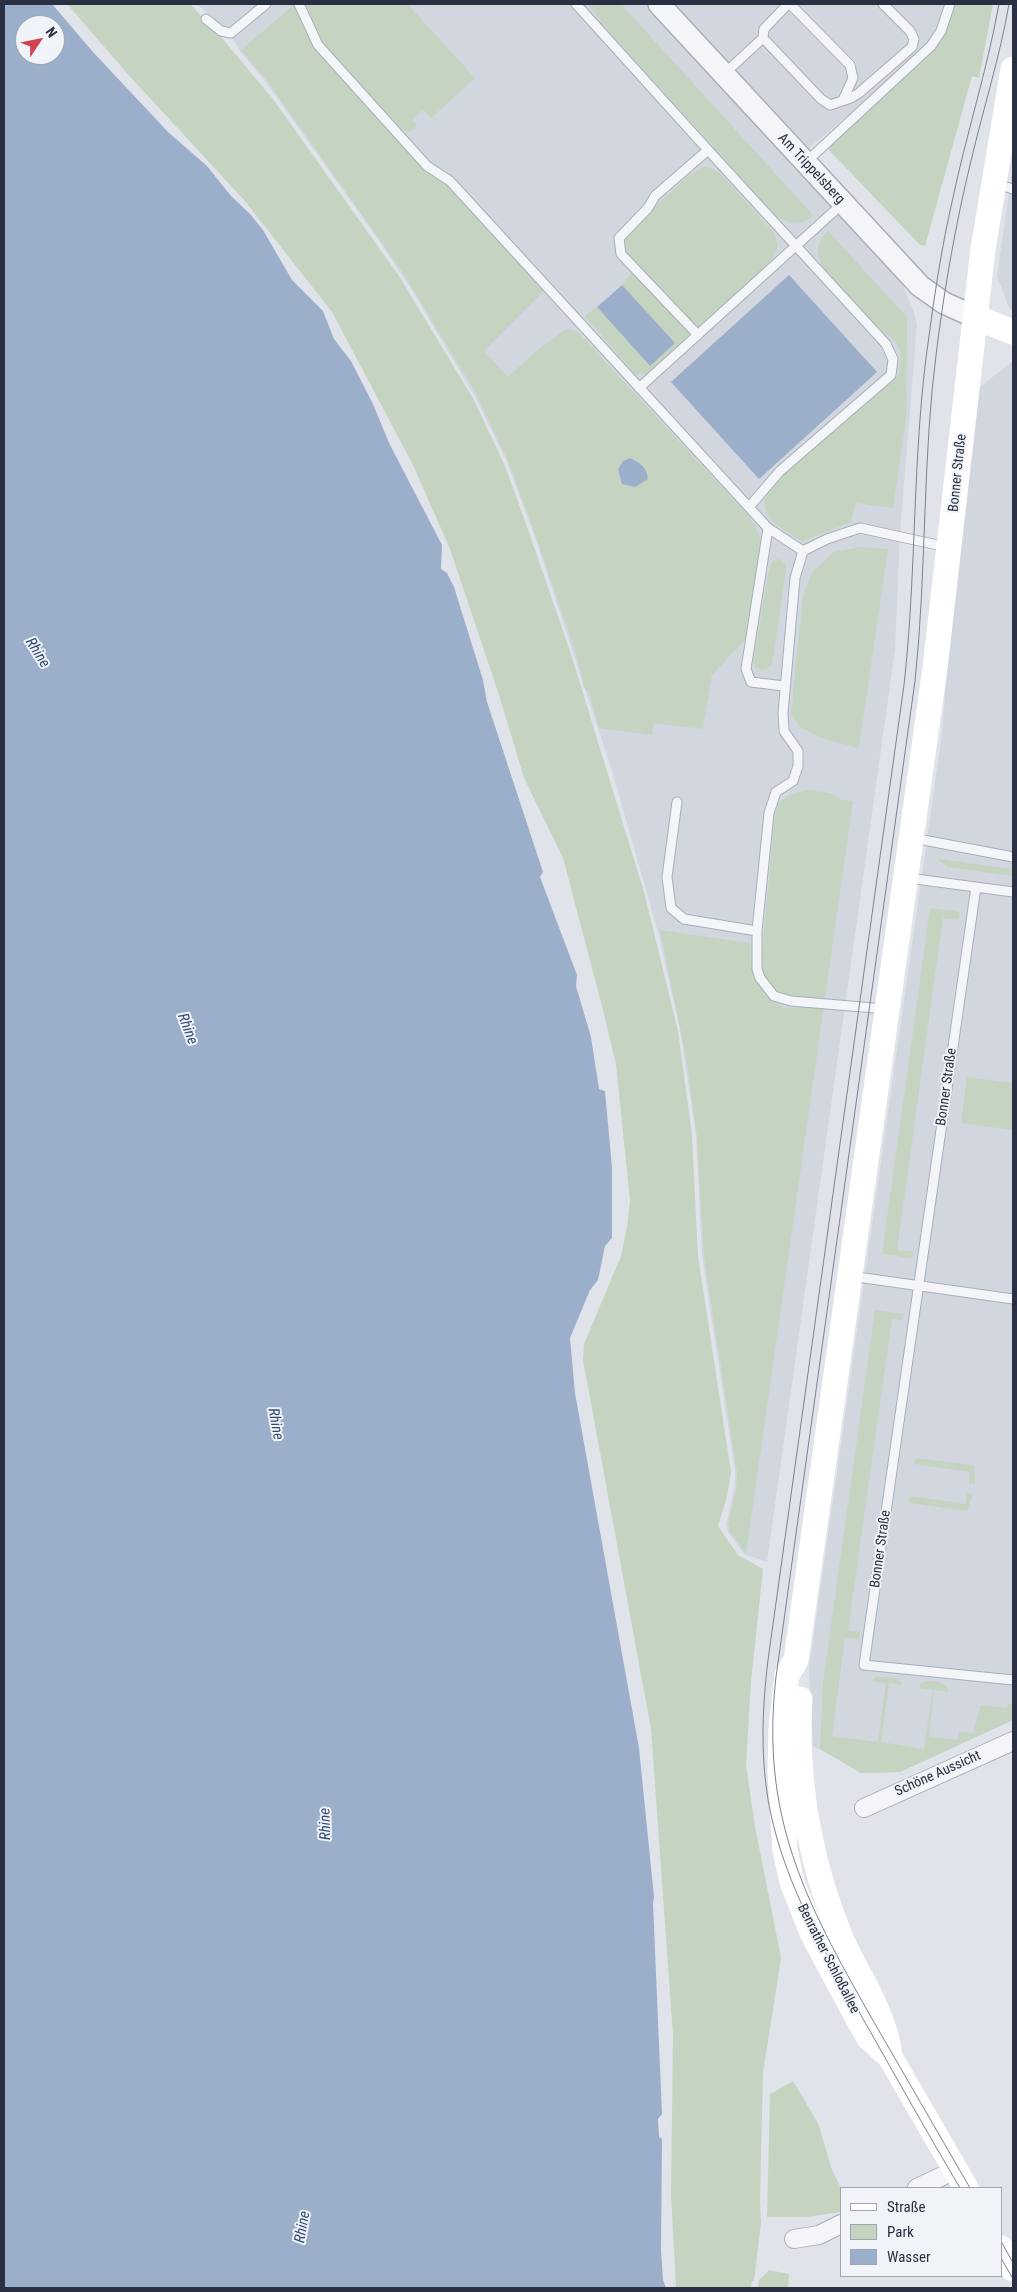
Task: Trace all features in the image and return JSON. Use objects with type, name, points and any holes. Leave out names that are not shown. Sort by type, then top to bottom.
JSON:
[{"type":"main road","name":"Bonner Straße","points":[[785,1850],[780,1774],[781,1729],[787,1675],[796,1660],[887,1009],[908,878],[950,548],[983,249],[1003,186],[1013,74]]},
{"type":"main road","points":[[975,317],[1013,332]]},
{"type":"main road","name":"Bonner Straße","points":[[796,1660],[801,1678],[798,1747],[802,1788],[812,1844]]},
{"type":"main road","name":"Benrather Schloßallee","points":[[812,1844],[822,1890],[888,2037],[890,2057]]},
{"type":"main road","name":"Benrather Schloßallee","points":[[785,1850],[800,1908],[815,1939],[869,2038],[890,2057],[961,2179]]},
{"type":"main road","points":[[1002,2250],[1013,2269]]},
{"type":"street","name":"Am Trippelsberg","points":[[659,4],[842,204],[920,286],[939,301],[975,317]]},
{"type":"street","name":"Schöne Aussicht","points":[[864,1808],[1013,1741]]},
{"type":"street","points":[[922,2187],[961,2179]]},
{"type":"street","points":[[794,2239],[819,2235],[840,2224]]},
{"type":"lane","points":[[206,19],[221,31],[230,33],[266,4]]},
{"type":"lane","points":[[299,4],[318,45],[427,166],[450,181],[768,528],[803,552]]},
{"type":"lane","points":[[576,4],[886,344],[893,360],[891,375],[780,472],[749,507]]},
{"type":"lane","points":[[723,74],[763,38],[764,29],[789,4],[850,65],[853,78],[843,100]]},
{"type":"lane","points":[[763,38],[821,99],[830,105],[859,93],[912,47],[914,38],[910,32],[883,4]]},
{"type":"lane","points":[[805,163],[931,46],[941,31],[950,4]]},
{"type":"lane","points":[[698,335],[621,254],[619,238],[648,208],[655,196],[708,150]]},
{"type":"lane","points":[[639,388],[842,204]]},
{"type":"lane","points":[[768,528],[746,669],[751,682],[784,686]]},
{"type":"lane","points":[[887,1009],[791,1001],[774,996],[760,978],[757,968],[757,931],[769,813],[776,792],[794,781],[798,766],[798,751],[784,731],[784,686],[795,578],[803,552],[827,539],[860,528],[950,548]]},
{"type":"lane","points":[[677,802],[667,877],[671,908],[684,919],[757,931]]},
{"type":"lane","points":[[912,838],[1013,857]]},
{"type":"lane","points":[[908,878],[1013,892]]},
{"type":"lane","name":"Bonner Straße","points":[[976,887],[864,1665],[1013,1680]]},
{"type":"lane","points":[[850,1276],[1013,1300]]},
{"type":"shaded area","points":[[197,4],[648,4],[900,280],[914,312],[917,325],[900,533],[895,650],[767,1562],[744,1554],[728,1532],[726,1525],[735,1484],[735,1471],[702,1256],[696,1136],[680,1029],[658,932],[612,771],[537,543],[507,462],[475,397],[413,292],[380,242],[267,84],[240,51],[230,34]]},
{"type":"shaded area","points":[[675,4],[945,4],[943,19],[930,47],[809,148]]},
{"type":"shaded area","points":[[1013,164],[1013,311],[1009,308],[997,276]]},
{"type":"shaded area","points":[[1013,361],[1013,1720],[900,1772],[861,1773],[820,1749],[813,1747],[809,1669],[942,733],[968,396]]},
{"type":"green space","points":[[67,4],[190,4],[222,38],[273,99],[399,276],[474,400],[505,466],[571,654],[644,892],[678,1031],[692,1134],[698,1256],[731,1472],[727,1497],[718,1526],[738,1555],[763,1569],[751,1682],[746,1765],[755,1826],[781,1958],[763,2073],[761,2223],[754,2281],[752,2281],[751,2288],[676,2288],[671,2195],[673,2035],[651,1729],[583,1360],[584,1344],[621,1256],[630,1201],[616,1064],[563,858],[524,778],[499,695],[450,549],[413,465],[332,312],[244,200],[134,81]]},
{"type":"green space","points":[[295,4],[314,46],[450,186],[545,290],[484,351],[508,377],[534,353],[566,329],[577,331],[754,523],[762,542],[750,634],[712,675],[703,729],[654,723],[652,735],[599,728],[589,692],[583,687],[575,650],[509,463],[474,390],[404,274],[268,82],[241,50]]},
{"type":"green space","points":[[305,4],[412,4],[410,7],[475,78],[431,118],[423,110],[412,120],[417,126],[410,132],[403,130],[321,44]]},
{"type":"green space","points":[[588,4],[621,4],[813,215],[809,219],[795,223],[785,221],[776,216],[604,26]]},
{"type":"green space","points":[[951,4],[993,4],[979,78],[972,76],[925,246],[920,245],[826,147],[935,47],[948,26]]},
{"type":"green space","points":[[705,166],[719,172],[774,233],[778,247],[771,261],[697,330],[625,253],[625,234],[688,176]]},
{"type":"green space","points":[[828,231],[907,317],[906,420],[893,508],[856,503],[851,522],[802,541],[776,525],[766,512],[764,500],[782,473],[899,375],[901,360],[900,351],[895,342],[862,312],[822,265],[818,248],[821,239]]},
{"type":"green space","points":[[634,270],[692,333],[647,374],[636,375],[585,316],[597,307],[649,365],[674,343],[622,285]]},
{"type":"green space","points":[[861,547],[888,549],[859,748],[824,739],[800,727],[791,714],[803,595],[813,571],[834,552]]},
{"type":"green space","points":[[779,559],[786,565],[786,570],[772,665],[762,670],[757,668],[753,662],[770,565],[774,560]]},
{"type":"green space","points":[[808,790],[830,793],[842,800],[853,801],[746,1554],[730,1531],[728,1524],[736,1491],[737,1472],[704,1257],[697,1137],[687,1063],[660,930],[750,943],[755,978],[771,999],[784,1008],[808,1007],[809,998],[779,994],[767,982],[761,966],[774,822],[778,803],[792,794]]},
{"type":"green space","points":[[938,859],[1013,869],[1013,876],[947,867]]},
{"type":"green space","points":[[930,908],[960,912],[959,920],[943,918],[897,1250],[913,1252],[912,1258],[882,1254]]},
{"type":"green space","points":[[967,1077],[1013,1083],[1013,1130],[961,1123]]},
{"type":"green space","points":[[875,1310],[904,1314],[903,1320],[892,1319],[848,1630],[860,1632],[859,1639],[845,1638],[832,1736],[878,1742],[886,1683],[872,1681],[877,1676],[899,1679],[902,1685],[889,1683],[881,1742],[924,1749],[933,1690],[919,1688],[921,1683],[924,1682],[942,1683],[947,1687],[948,1692],[934,1690],[929,1736],[958,1740],[959,1732],[973,1733],[981,1705],[1007,1708],[1008,1704],[1013,1704],[1013,1720],[900,1772],[861,1773],[820,1749],[823,1683]]},
{"type":"green space","points":[[915,1458],[974,1465],[975,1484],[969,1483],[970,1472],[914,1464]]},
{"type":"green space","points":[[967,1493],[973,1494],[967,1511],[909,1503],[910,1496],[966,1504]]},
{"type":"green space","points":[[793,2081],[818,2123],[832,2170],[840,2187],[840,2212],[807,2217],[767,2217],[770,2094]]},
{"type":"green space","points":[[769,2270],[789,2274],[788,2288],[758,2288],[759,2280]]},
{"type":"water","name":"Rhine","points":[[4,4],[52,4],[61,15],[15,15],[15,65],[65,65],[65,19],[168,132],[207,166],[231,196],[250,214],[263,230],[292,280],[323,311],[334,339],[351,361],[373,404],[389,443],[442,545],[441,569],[447,573],[454,587],[483,680],[487,702],[543,872],[540,877],[577,975],[576,986],[591,1037],[599,1089],[605,1091],[612,1168],[612,1238],[605,1246],[598,1280],[590,1290],[570,1338],[575,1393],[639,1748],[654,1897],[662,2114],[658,2119],[659,2137],[662,2139],[661,2250],[663,2280],[666,2288],[4,2288]]},
{"type":"water","points":[[789,275],[877,372],[759,479],[671,382]]},
{"type":"water","points":[[622,285],[675,343],[650,366],[597,307]]},
{"type":"water","points":[[630,458],[642,466],[646,471],[648,479],[635,487],[622,484],[618,469],[623,461]]},
{"type":"tram line","points":[[959,2187],[837,1973],[797,1894],[786,1867],[770,1810],[763,1754],[763,1735],[768,1660],[904,685],[911,598],[920,423],[929,336],[948,219],[989,54],[999,4]]},
{"type":"tram line","points":[[969,2187],[847,1975],[808,1895],[793,1856],[782,1815],[775,1772],[773,1727],[776,1677],[915,681],[919,639],[929,430],[940,324],[960,207],[1001,44],[1009,4]]},
{"type":"tram line","points":[[1002,2243],[1013,2263]]},
{"type":"tram line","points":[[1002,2260],[1013,2279]]}]
